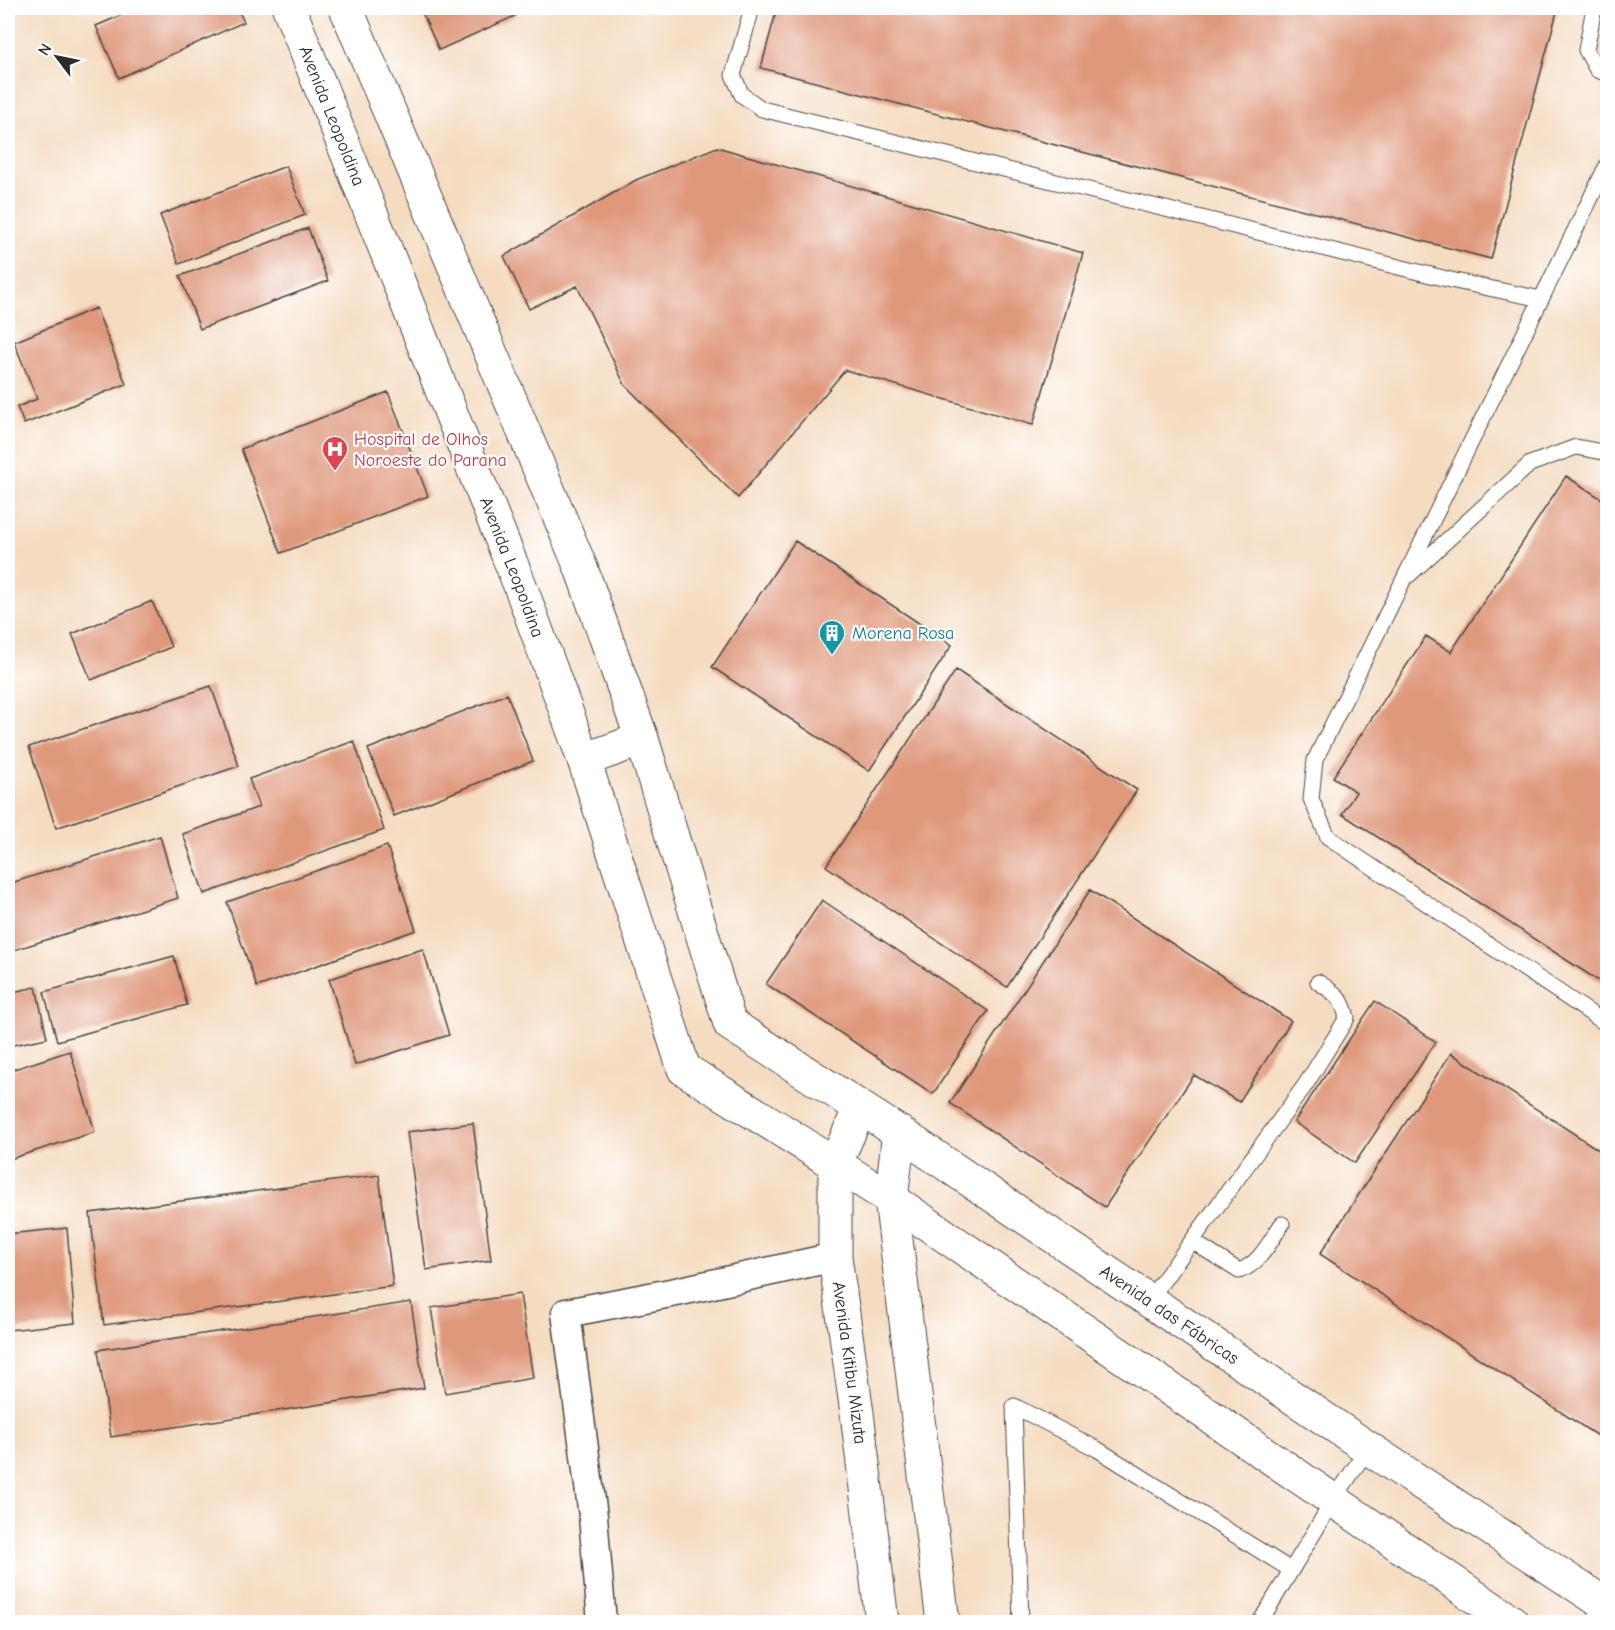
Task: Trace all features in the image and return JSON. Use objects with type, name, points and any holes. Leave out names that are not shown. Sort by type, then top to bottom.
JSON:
[{"type":"street","name":"Avenida Leopoldina","points":[[288,8],[521,588],[584,760],[684,1069],[835,1164]]},
{"type":"street","points":[[346,8],[581,568],[642,739],[584,760]]},
{"type":"street","name":"Avenida das Fábricas","points":[[642,739],[730,1024],[898,1132],[1368,1448],[1608,1606]]},
{"type":"street","name":"Avenida Kitibu Mizuta","points":[[860,1108],[835,1164],[835,1257],[857,1413],[882,1623]]},
{"type":"street","points":[[898,1132],[891,1199],[943,1623]]},
{"type":"street","points":[[835,1164],[891,1199],[1512,1623]]},
{"type":"street","points":[[602,1623],[593,1516],[566,1313],[676,1292],[835,1257]]},
{"type":"lane","points":[[752,8],[733,75],[742,95],[762,109],[1455,281],[1541,299]]},
{"type":"lane","points":[[1594,8],[1586,50],[1598,70],[1608,74]]},
{"type":"lane","points":[[1608,162],[1315,760],[1311,799],[1328,837],[1608,1025]]},
{"type":"lane","points":[[1402,581],[1530,464],[1575,447],[1608,453]]},
{"type":"lane","points":[[1149,1300],[1306,1084],[1347,1018],[1344,1003],[1318,982]]},
{"type":"lane","points":[[1192,1241],[1239,1270],[1250,1267],[1258,1260],[1282,1224]]},
{"type":"lane","points":[[1022,1623],[1014,1407],[1097,1449],[1291,1570]]},
{"type":"lane","points":[[1260,1623],[1333,1501],[1368,1448]]},
{"type":"building","points":[[138,8],[237,8],[244,22],[119,78],[96,26]]},
{"type":"building","points":[[420,8],[511,8],[515,16],[439,50]]},
{"type":"building","points":[[777,8],[1558,8],[1491,259],[761,68]]},
{"type":"building","points":[[717,147],[1083,253],[1033,425],[845,370],[738,498],[625,385],[577,286],[529,309],[504,256],[636,180]]},
{"type":"building","points":[[286,166],[305,215],[179,264],[160,215]]},
{"type":"building","points":[[308,228],[328,281],[200,329],[180,276]]},
{"type":"building","points":[[96,308],[126,384],[24,424],[17,407],[37,399],[14,342]]},
{"type":"building","name":"Hospital de Olhos Noroeste do Parana","points":[[388,392],[428,496],[281,553],[241,449]]},
{"type":"building","points":[[1566,476],[1608,503],[1608,987],[1342,814],[1356,792],[1333,777],[1426,636],[1451,652]]},
{"type":"building","name":"Morena Rosa","points":[[795,541],[952,645],[869,771],[712,667]]},
{"type":"building","points":[[152,601],[171,647],[91,680],[72,634]]},
{"type":"building","points":[[956,670],[1137,790],[1007,987],[826,866]]},
{"type":"building","points":[[211,686],[239,766],[56,828],[29,747]]},
{"type":"building","points":[[507,694],[533,761],[394,816],[368,749]]},
{"type":"building","points":[[354,741],[384,830],[204,894],[183,834],[259,807],[249,779]]},
{"type":"building","points":[[160,836],[178,898],[8,952],[8,884]]},
{"type":"building","points":[[387,846],[416,930],[257,987],[227,902]]},
{"type":"building","points":[[1090,890],[1291,1021],[1239,1102],[1194,1075],[1105,1207],[950,1103]]},
{"type":"building","points":[[822,900],[988,1011],[933,1094],[766,984]]},
{"type":"building","points":[[423,949],[449,1035],[355,1065],[329,979]]},
{"type":"building","points":[[174,956],[187,1005],[57,1041],[44,992]]},
{"type":"building","points":[[36,987],[47,1038],[8,1046],[8,993]]},
{"type":"building","points":[[1375,1001],[1436,1042],[1355,1163],[1294,1122]]},
{"type":"building","points":[[70,1051],[95,1132],[10,1159],[8,1151],[8,1071]]},
{"type":"building","points":[[1451,1053],[1608,1156],[1608,1443],[1320,1254]]},
{"type":"building","points":[[473,1123],[491,1260],[426,1270],[407,1132]]},
{"type":"building","points":[[379,1175],[393,1286],[104,1325],[90,1213]]},
{"type":"building","points":[[67,1228],[75,1323],[8,1330],[8,1234]]},
{"type":"building","points":[[520,1294],[533,1378],[445,1393],[431,1308]]},
{"type":"building","points":[[411,1302],[424,1388],[111,1437],[98,1350]]},
{"type":"place","name":"Hospital de Olhos Noroeste do Parana","points":[[335,472]]},
{"type":"place","name":"Morena Rosa","points":[[832,656]]}]
